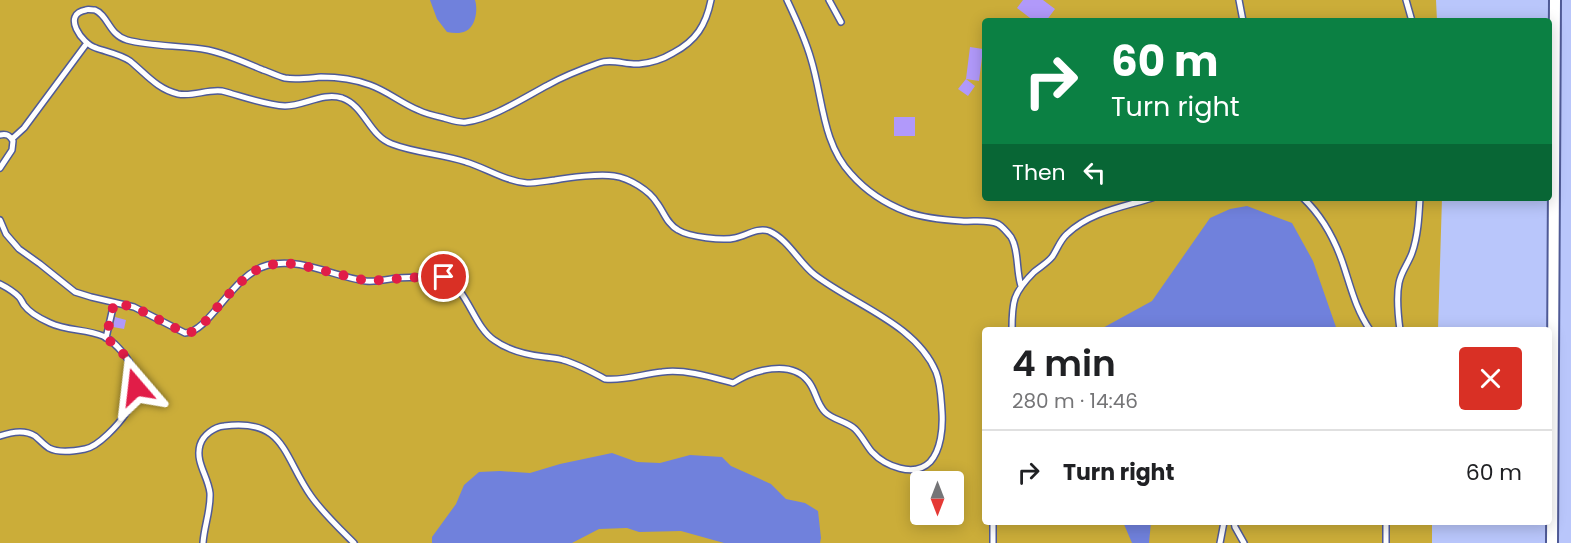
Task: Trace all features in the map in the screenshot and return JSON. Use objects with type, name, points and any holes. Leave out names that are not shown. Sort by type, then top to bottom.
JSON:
[{"type":"street","points":[[1552,543],[1555,0]]},
{"type":"lane","points":[[0,220],[6,234],[19,249],[75,292],[134,307],[185,333],[190,333],[204,323],[240,282],[250,273],[265,266],[280,263],[296,264],[367,281],[422,277],[432,274],[444,277],[455,286],[471,307],[480,327],[491,339],[508,349],[563,360],[605,379],[625,379],[662,372],[679,372],[733,383],[757,371],[785,369],[800,374],[809,381],[820,406],[830,416],[854,429],[874,455],[903,469],[922,468],[931,461],[941,437],[940,392],[937,374],[929,359],[917,344],[893,323],[839,293],[812,273],[771,232],[764,230],[752,232],[735,238],[693,235],[677,230],[666,218],[656,200],[628,180],[614,176],[563,178],[526,183],[508,179],[463,161],[392,144],[377,134],[358,108],[339,97],[327,97],[285,106],[213,90],[196,94],[176,94],[153,82],[119,55],[87,44],[79,36],[75,27],[75,18],[79,12],[94,10],[103,17],[111,30],[123,39],[143,44],[209,50],[284,78],[335,77],[355,81],[381,89],[417,110],[466,122],[483,118],[551,83],[602,62],[637,64],[654,61],[673,53],[692,41],[700,31],[711,0]]},
{"type":"lane","points":[[787,0],[802,31],[811,58],[829,138],[837,156],[849,172],[866,189],[907,212],[949,220],[998,224],[1012,239],[1015,247],[1017,275],[1021,286]]},
{"type":"lane","points":[[829,0],[841,22]]},
{"type":"lane","points":[[1239,0],[1242,18]]},
{"type":"lane","points":[[1406,0],[1411,18]]},
{"type":"lane","points":[[0,168],[12,150],[12,139],[24,128],[87,44]]},
{"type":"lane","points":[[0,135],[10,136],[12,139]]},
{"type":"lane","points":[[1012,327],[1012,307],[1015,296],[1021,286],[1051,258],[1065,235],[1079,225],[1108,211],[1142,201]]},
{"type":"lane","points":[[1306,201],[1323,221],[1338,250],[1357,308],[1368,327]]},
{"type":"lane","points":[[1400,327],[1398,286],[1412,254],[1420,201]]},
{"type":"lane","points":[[0,284],[19,297],[25,307],[50,323],[106,338],[118,347],[130,362],[136,375],[133,399],[126,412],[108,434],[88,449],[56,451],[33,435],[21,431],[0,436]]},
{"type":"lane","points":[[106,338],[114,303]]},
{"type":"lane","points":[[203,543],[210,492],[198,458],[201,442],[208,433],[219,426],[237,424],[266,429],[275,436],[310,494],[354,543]]},
{"type":"lane","points":[[993,525],[993,543]]},
{"type":"lane","points":[[1220,543],[1223,525]]},
{"type":"lane","points":[[1234,525],[1244,543]]},
{"type":"lane","points":[[1386,525],[1386,543]]},
{"type":"shaded area","points":[[0,0],[1436,0],[1437,18],[982,18],[982,201],[1442,201],[1438,327],[982,327],[982,525],[1432,525],[1432,543],[0,543]]},
{"type":"water","points":[[430,0],[475,0],[476,12],[472,25],[464,32],[447,32],[437,19]]},
{"type":"water","points":[[1247,206],[1292,223],[1313,261],[1336,327],[1104,327],[1152,301],[1210,218],[1230,209]]},
{"type":"water","points":[[612,453],[637,462],[660,463],[690,455],[722,457],[731,466],[771,484],[786,499],[805,503],[818,511],[820,543],[724,543],[681,531],[639,532],[627,528],[599,529],[572,543],[432,543],[432,537],[456,504],[464,485],[479,472],[530,473]]},
{"type":"water","points":[[1124,525],[1151,525],[1149,543],[1132,543]]},
{"type":"building","points":[[1023,0],[1043,0],[1055,9],[1048,18],[1030,18],[1017,8]]},
{"type":"building","points":[[970,47],[982,49],[979,81],[966,79]]},
{"type":"building","points":[[966,79],[975,86],[968,96],[958,89]]},
{"type":"building","points":[[894,117],[915,117],[915,136],[894,136]]},
{"type":"building","points":[[115,317],[126,320],[124,329],[113,327]]},
{"type":"route","points":[[136,387],[136,375],[130,362],[118,347],[106,338],[114,303],[134,307],[177,330],[190,333],[204,323],[250,273],[265,266],[280,263],[296,264],[367,281],[422,277],[432,274],[444,277]]}]
